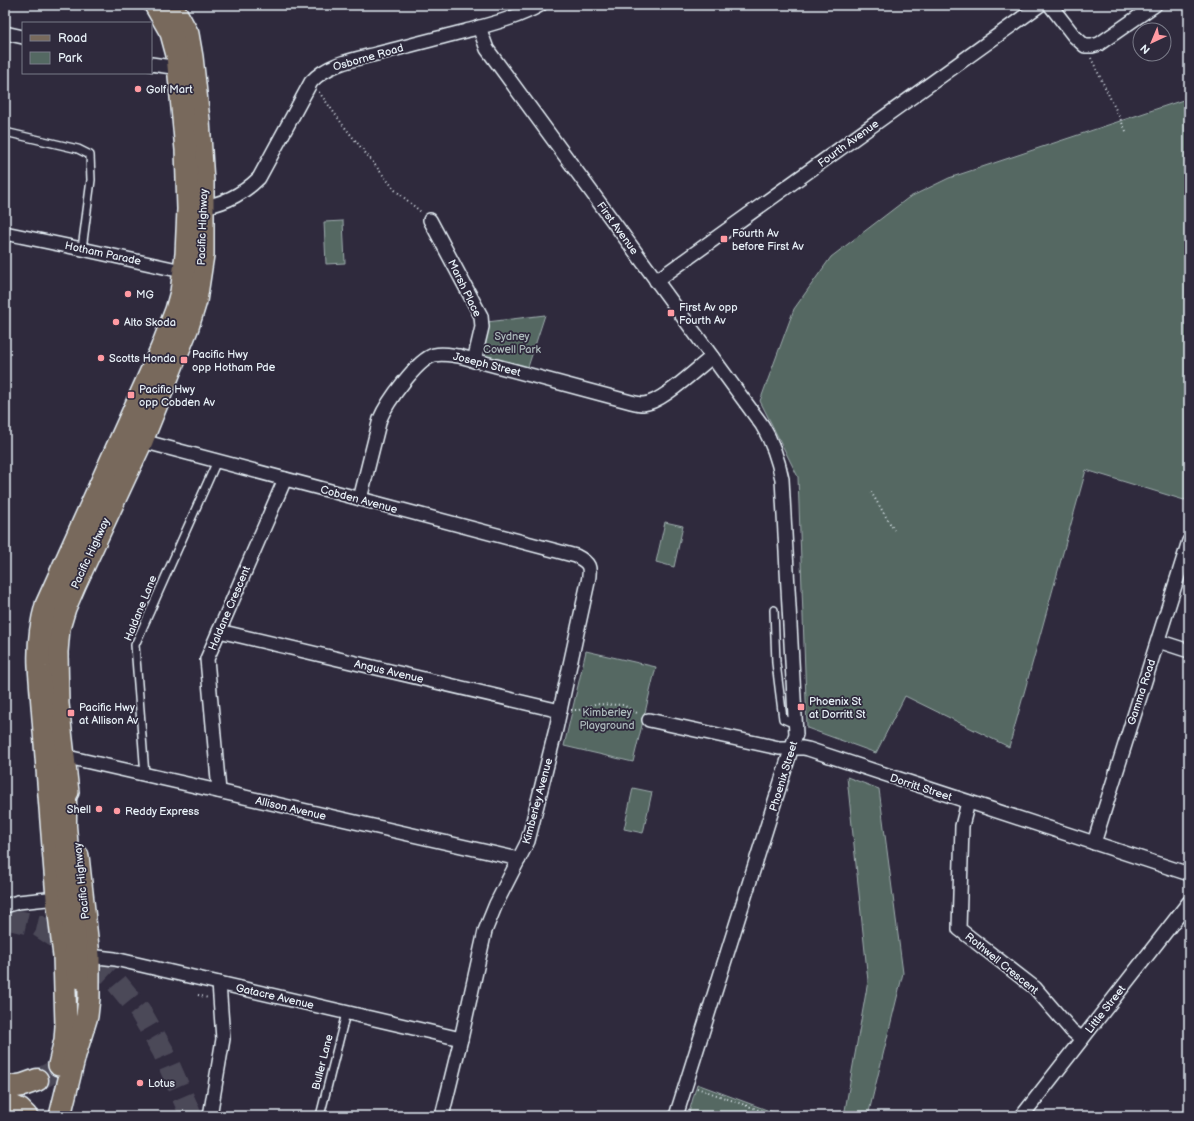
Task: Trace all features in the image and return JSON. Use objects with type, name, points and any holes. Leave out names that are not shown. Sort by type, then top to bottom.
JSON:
[{"type":"highway","points":[[64,766],[65,826],[78,977]]},
{"type":"highway","points":[[5,1088],[23,1085],[37,1080]]},
{"type":"highway","points":[[5,1103],[20,1110],[26,1116]]},
{"type":"main road","name":"Pacific Highway","points":[[47,1116],[63,1048],[66,1026],[64,956],[57,898],[39,667],[39,646],[42,619],[52,591],[163,342],[176,310],[181,292],[203,255],[186,150],[177,55],[171,33],[155,5]]},
{"type":"main road","name":"Pacific Highway","points":[[172,5],[188,34],[192,57],[203,182],[195,208]]},
{"type":"main road","name":"Pacific Highway","points":[[60,1116],[87,1016],[89,998],[89,956],[78,852],[64,766],[56,678],[59,628],[75,584],[142,441],[188,327],[196,301],[192,274]]},
{"type":"main road","points":[[64,1116],[69,1080]]},
{"type":"street","name":"Fourth Avenue","points":[[656,280],[1040,5]]},
{"type":"street","points":[[1050,5],[1074,36],[1085,46],[1099,44],[1155,5]]},
{"type":"street","name":"Osborne Road","points":[[195,208],[218,204],[230,199],[259,178],[311,82],[320,73],[348,62],[515,16],[533,7]]},
{"type":"street","name":"First Avenue","points":[[479,27],[487,49],[762,425]]},
{"type":"street","points":[[5,33],[22,37]]},
{"type":"street","points":[[152,64],[178,68]]},
{"type":"street","name":"Marsh Place","points":[[430,220],[481,316],[482,327],[474,360]]},
{"type":"street","name":"Hotham Parade","points":[[5,233],[82,248],[192,274]]},
{"type":"street","name":"Joseph Street","points":[[360,499],[380,419],[387,403],[424,361],[435,355],[444,354],[474,360],[643,404],[652,402],[663,396],[712,357]]},
{"type":"street","name":"Phoenix Street","points":[[676,1116],[796,734],[782,479],[776,450],[762,425]]},
{"type":"street","name":"Cobden Avenue","points":[[142,441],[576,556]]},
{"type":"street","name":"Haldane Crescent","points":[[219,791],[207,659],[285,479]]},
{"type":"street","name":"Gamma Road","points":[[1094,843],[1189,541]]},
{"type":"street","name":"Kimberley Avenue","points":[[442,1116],[485,931],[496,904],[528,841],[560,711],[590,571],[588,565],[583,559],[576,556]]},
{"type":"street","name":"Angus Avenue","points":[[219,632],[560,711]]},
{"type":"street","points":[[1158,641],[1189,651]]},
{"type":"street","name":"Dorritt Street","points":[[649,720],[779,748],[792,747],[808,749],[1189,874]]},
{"type":"street","name":"Allison Avenue","points":[[64,766],[145,774],[519,859]]},
{"type":"street","name":"Rothwell Crescent","points":[[968,802],[962,826],[959,929],[1035,988],[1071,1030],[1082,1039]]},
{"type":"street","points":[[5,906],[18,902],[57,898]]},
{"type":"street","name":"Little Street","points":[[1022,1116],[1189,902]]},
{"type":"street","name":"Gatacre Avenue","points":[[89,956],[108,958],[461,1039]]},
{"type":"street","points":[[210,1116],[223,1040],[219,983]]},
{"type":"lane","points":[[5,132],[78,149],[90,155],[91,180],[82,248]]},
{"type":"lane","name":"Haldane Lane","points":[[145,774],[135,645],[217,461]]},
{"type":"lane","points":[[774,610],[776,663],[783,719],[795,724]]},
{"type":"lane","name":"Buller Lane","points":[[320,1116],[346,1013]]},
{"type":"path","points":[[1085,46],[1127,133]]},
{"type":"path","points":[[319,92],[377,169],[395,190],[417,209]]},
{"type":"path","points":[[871,492],[894,530]]},
{"type":"path","points":[[560,711],[579,710],[595,704],[623,705],[649,720]]},
{"type":"path","points":[[198,995],[208,998]]},
{"type":"path","points":[[687,1084],[776,1116]]},
{"type":"green space","points":[[1189,98],[1189,498],[1184,500],[1086,470],[1009,747],[905,696],[876,753],[807,728],[798,477],[760,401],[794,309],[831,257],[908,198],[949,178]]},
{"type":"green space","points":[[343,221],[345,263],[326,264],[324,222]]},
{"type":"green space","name":"Sydney Cowell Park","points":[[545,315],[527,370],[487,357],[484,349],[484,340],[487,322]]},
{"type":"green space","points":[[665,522],[683,526],[674,567],[656,562]]},
{"type":"green space","name":"Kimberley Playground","points":[[586,651],[656,667],[633,762],[564,746]]},
{"type":"green space","points":[[847,777],[879,789],[903,973],[868,1116],[844,1116],[868,981]]},
{"type":"green space","points":[[633,788],[652,792],[643,833],[624,829]]},
{"type":"green space","points":[[697,1084],[783,1116],[688,1116]]},
{"type":"tunnel","points":[[5,918],[39,926],[99,965],[113,978],[140,1011],[163,1051],[191,1116]]},
{"type":"tunnel","points":[[37,1080],[48,1075],[57,1068],[65,1061],[71,1051]]},
{"type":"place","name":"Golf Mart","points":[[138,89]]},
{"type":"place","name":"Fourth Av before First Av","points":[[724,239]]},
{"type":"place","name":"MG","points":[[128,294]]},
{"type":"place","name":"First Av opp Fourth Av","points":[[671,313]]},
{"type":"place","name":"Alto Skoda","points":[[116,322]]},
{"type":"place","name":"Scotts Honda","points":[[101,358]]},
{"type":"place","name":"Pacific Hwy opp Hotham Pde","points":[[184,360]]},
{"type":"place","name":"Pacific Hwy opp Cobden Av","points":[[131,395]]},
{"type":"place","name":"Phoenix St at Dorritt St","points":[[801,707]]},
{"type":"place","name":"Pacific Hwy at Allison Av","points":[[71,713]]},
{"type":"place","name":"Shell","points":[[99,809]]},
{"type":"place","name":"Reddy Express","points":[[117,811]]},
{"type":"place","name":"Lotus","points":[[140,1083]]}]
